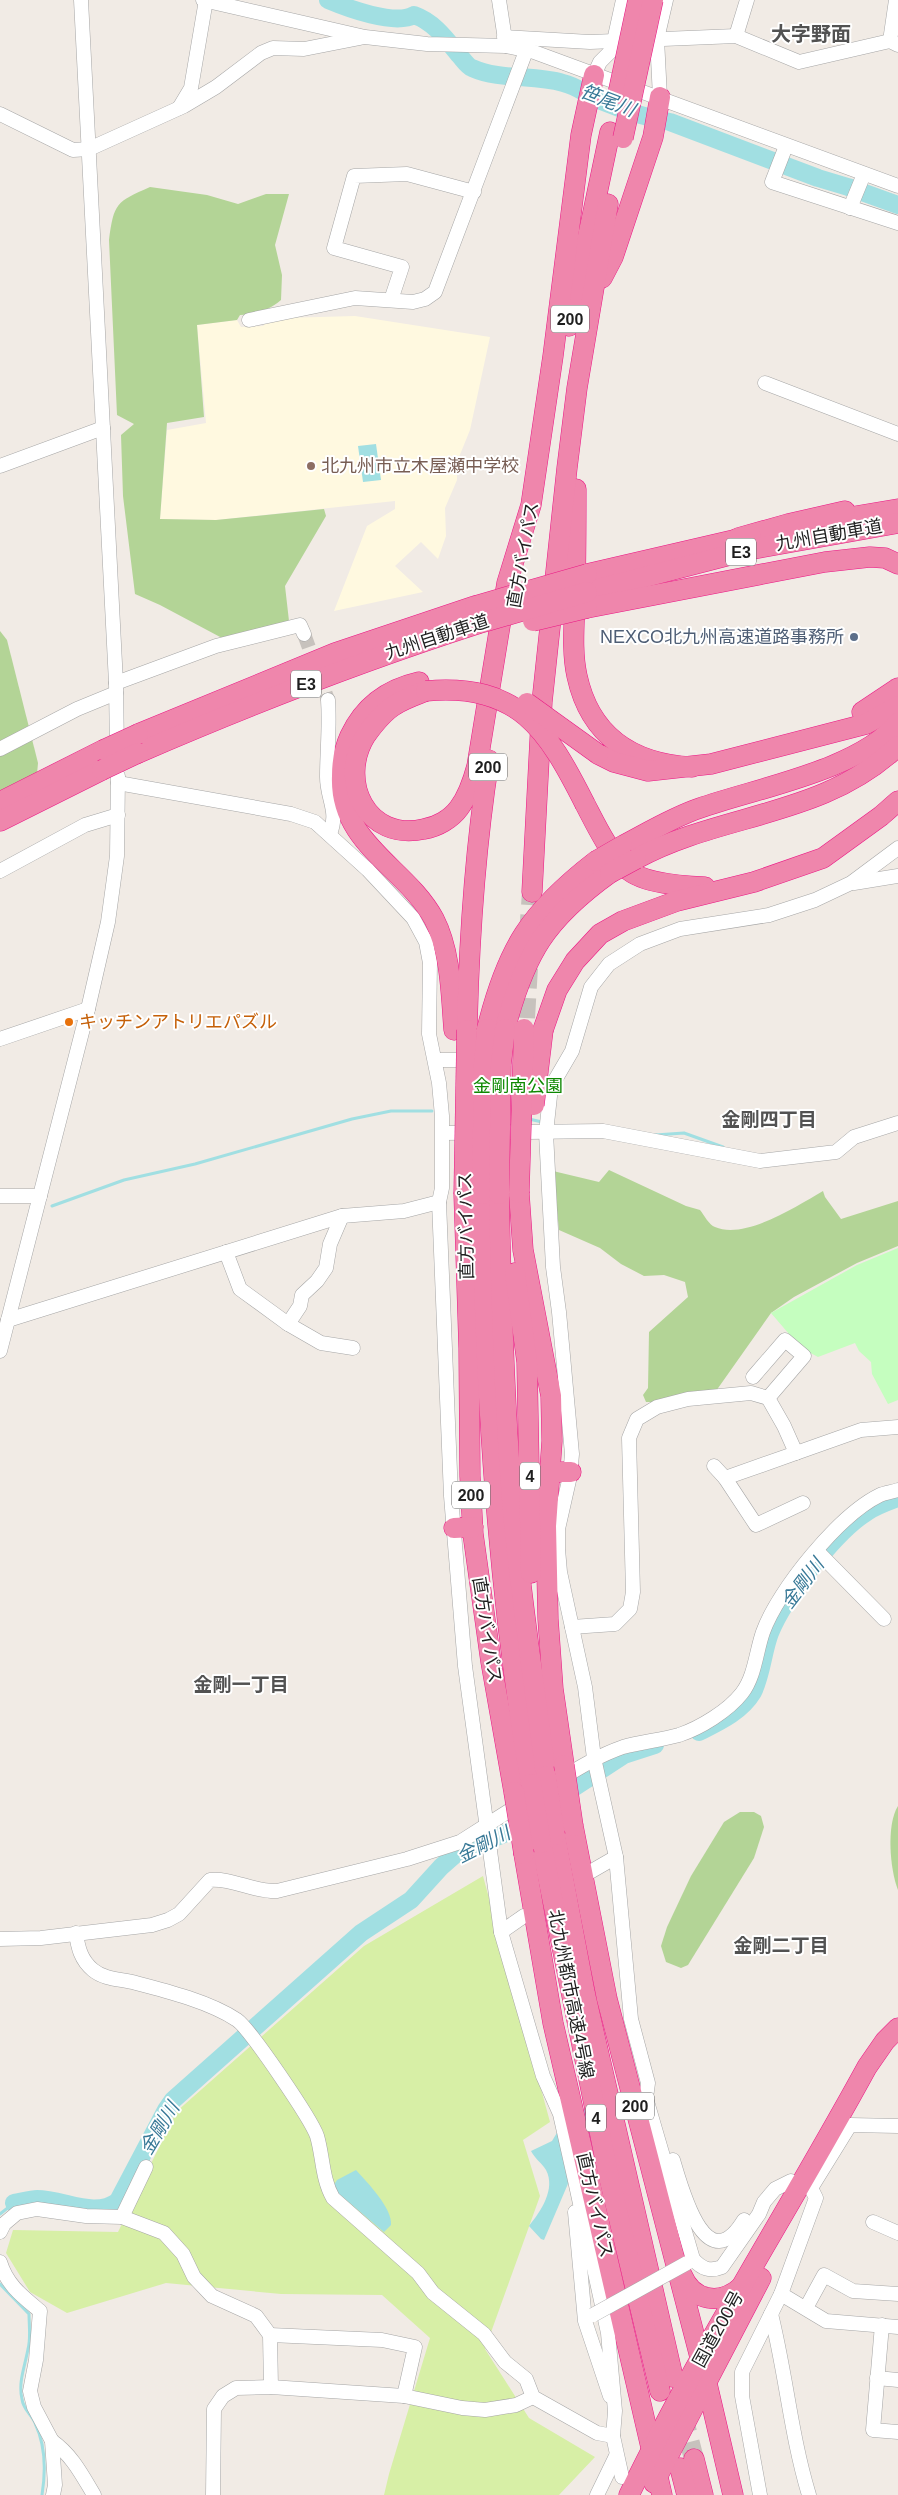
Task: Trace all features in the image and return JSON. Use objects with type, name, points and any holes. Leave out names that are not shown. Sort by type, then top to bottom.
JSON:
[{"type":"highway","name":"直方バイパス","points":[[532,892],[542,702],[567,468],[611,185],[616,135],[638,0]]},
{"type":"highway","name":"直方バイパス","points":[[461,1030],[468,986],[479,842],[488,767],[530,505],[616,135],[653,0]]},
{"type":"highway","points":[[593,78],[585,111],[553,356],[530,505],[507,583],[477,766],[470,788],[458,809],[436,827],[414,832],[395,831],[379,823],[365,808],[356,791],[354,774],[356,759],[362,742],[374,723],[394,705],[425,686],[455,688],[485,694],[513,707],[535,722],[554,745],[606,844],[628,870],[653,880],[679,886],[716,887],[754,882]]},
{"type":"highway","points":[[660,101],[653,137],[613,257],[593,292],[592,338],[579,426],[576,486],[574,647],[576,675],[583,698],[596,723],[616,743],[633,754],[655,763],[692,767]]},
{"type":"highway","points":[[738,538],[788,524],[898,499]]},
{"type":"highway","name":"九州自動車道","points":[[587,591],[738,538],[898,509]]},
{"type":"highway","name":"九州自動車道","points":[[0,802],[103,760],[334,653],[477,622],[587,591],[753,549],[898,524]]},
{"type":"highway","points":[[477,622],[587,591],[870,556],[885,558],[898,564]]},
{"type":"highway","name":"九州自動車道","points":[[138,744],[243,708],[477,622]]},
{"type":"highway","points":[[533,1742],[529,1658],[513,1510],[501,1294],[482,1194],[461,1030],[443,942],[435,921],[424,902],[361,836],[343,804],[342,765],[346,746],[356,724],[372,704],[391,691],[425,686],[455,678],[485,683],[506,690],[564,727],[598,754],[633,769],[648,770],[692,767],[746,755],[866,724],[898,706]]},
{"type":"highway","points":[[791,742],[848,719],[898,688]]},
{"type":"highway","points":[[522,1199],[517,1027],[497,988],[512,952],[534,917],[562,887],[629,852],[698,808],[832,766],[868,747],[898,723]]},
{"type":"highway","points":[[629,852],[658,847],[800,804],[848,783],[882,761],[898,746]]},
{"type":"highway","name":"九州自動車道","points":[[0,821],[103,760]]},
{"type":"highway","points":[[860,830],[898,787]]},
{"type":"highway","points":[[482,1194],[484,1063],[517,1027],[557,990],[575,961],[600,934],[622,922],[677,901],[754,882],[823,858],[881,816],[898,801]]},
{"type":"highway","name":"直方バイパス","points":[[482,1194],[469,1348],[470,1476],[463,1527],[490,1662],[530,1784]]},
{"type":"highway","name":"直方バイパス","points":[[522,1199],[549,1342],[552,1422],[546,1526],[548,1619],[553,1689],[564,1765],[548,1840],[554,2023],[566,2108],[651,2450]]},
{"type":"highway","name":"4","points":[[522,1199],[515,1247],[515,1271],[527,1362],[531,1576],[541,1690],[533,1742]]},
{"type":"highway","name":"4","points":[[469,1348],[487,1575],[504,1666],[533,1742]]},
{"type":"highway","points":[[550,1472],[571,1472]]},
{"type":"highway","name":"北九州都市高速4号線","points":[[533,1742],[530,1784],[548,1840],[608,2173],[667,2384]]},
{"type":"highway","name":"直方バイパス","points":[[548,1840],[607,1998],[685,2260],[701,2360],[708,2384]]},
{"type":"highway","name":"国道200号","points":[[655,2489],[867,2067],[885,2041],[898,2028]]},
{"type":"highway","name":"国道200号","points":[[655,2489],[651,2450],[741,2287],[806,2186]]},
{"type":"highway","points":[[685,2260],[685,2282],[692,2291],[702,2298],[732,2296],[741,2287]]},
{"type":"highway","name":"国道200号","points":[[708,2384],[732,2495]]},
{"type":"highway","points":[[624,2480],[651,2450]]},
{"type":"highway","points":[[687,2495],[687,2464],[703,2495]]},
{"type":"street","points":[[0,1351],[88,1009],[108,922],[118,856],[116,688],[80,0]]},
{"type":"street","points":[[179,109],[190,88],[205,0],[364,37],[427,44],[471,46],[505,41],[590,42],[736,36],[799,62],[894,43],[896,0]]},
{"type":"street","points":[[499,0],[505,41],[525,55],[660,101],[862,178],[898,186]]},
{"type":"street","points":[[593,78],[600,62],[612,50],[623,0]]},
{"type":"street","points":[[660,101],[657,39],[666,0]]},
{"type":"street","points":[[736,36],[747,0]]},
{"type":"street","points":[[0,114],[73,150],[89,149],[179,109],[216,87],[267,50],[285,47],[304,49],[364,37]]},
{"type":"street","points":[[249,320],[355,298],[413,302],[425,300],[435,292],[525,55]]},
{"type":"street","points":[[785,150],[772,182],[851,206],[898,223]]},
{"type":"street","points":[[391,300],[402,267],[334,248],[354,176],[407,174],[474,192]]},
{"type":"street","points":[[851,206],[862,178]]},
{"type":"street","points":[[765,383],[898,434]]},
{"type":"street","points":[[0,466],[103,428]]},
{"type":"street","points":[[0,749],[116,688],[216,646],[300,625],[304,634]]},
{"type":"street","points":[[328,700],[327,780],[334,823],[330,834]]},
{"type":"street","points":[[118,783],[291,814],[315,822],[368,870],[413,918],[426,942],[430,963],[429,1034],[436,1060],[443,1133],[439,1202],[463,1527],[465,1666],[488,1824],[501,1932],[544,2076],[566,2108]]},
{"type":"street","points":[[0,871],[85,825],[118,815]]},
{"type":"street","points":[[851,884],[898,848]]},
{"type":"street","points":[[764,2202],[748,2212],[730,2238],[716,2242],[704,2235],[677,2173],[648,2083],[631,2019],[616,1857],[594,1758],[585,1687],[558,1549],[558,1529],[571,1472],[571,1436],[559,1312],[552,1267],[546,1133],[551,1087],[572,1051],[591,987],[609,964],[640,944],[680,929],[790,909],[851,884],[898,876]]},
{"type":"street","points":[[0,1039],[88,1009]]},
{"type":"street","points":[[436,1060],[566,1060]]},
{"type":"street","points":[[443,1133],[603,1132],[760,1161],[836,1152],[854,1137],[869,1130],[898,1124]]},
{"type":"street","points":[[0,1196],[40,1196]]},
{"type":"street","points":[[8,1320],[342,1216],[404,1211],[439,1202]]},
{"type":"street","points":[[288,1324],[300,1306],[302,1294],[317,1281],[326,1268],[330,1244],[342,1216]]},
{"type":"street","points":[[226,1252],[240,1289],[288,1324],[321,1343],[353,1348]]},
{"type":"street","points":[[753,1378],[785,1340],[804,1356],[768,1398]]},
{"type":"street","points":[[572,1627],[615,1624],[630,1610],[633,1592],[629,1438],[637,1419],[657,1407],[688,1398],[751,1393],[768,1398],[784,1426],[796,1453]]},
{"type":"street","points":[[725,1478],[861,1430],[898,1427]]},
{"type":"street","points":[[714,1466],[725,1478],[756,1525],[803,1503]]},
{"type":"street","points":[[0,1938],[41,1938],[152,1925],[179,1914],[210,1880],[226,1881],[258,1891],[277,1891],[416,1856],[460,1842],[594,1758],[624,1747],[680,1734],[723,1710],[742,1693],[750,1677],[763,1631],[780,1599],[799,1570],[849,1515],[880,1495],[898,1490]]},
{"type":"street","points":[[817,1551],[884,1619]]},
{"type":"street","points":[[590,1872],[616,1857]]},
{"type":"street","points":[[501,1932],[524,1916]]},
{"type":"street","points":[[76,1933],[80,1953],[85,1963],[101,1975],[181,1996],[227,2014],[239,2021],[282,2079],[311,2125],[320,2148],[328,2189],[334,2198],[418,2273],[433,2293],[484,2334],[505,2362],[526,2379],[534,2397],[597,2433],[613,2436]]},
{"type":"street","points":[[648,2083],[646,2098],[685,2260]]},
{"type":"street","points":[[806,2186],[850,2125],[898,2126]]},
{"type":"street","points":[[122,2217],[146,2167]]},
{"type":"street","points":[[582,2178],[580,2201],[608,2333],[615,2411],[613,2436],[616,2456],[624,2480]]},
{"type":"street","points":[[685,2260],[700,2267],[714,2270],[722,2267],[759,2214],[764,2202],[775,2189],[791,2182],[806,2186],[816,2198],[780,2294],[742,2372],[742,2396],[760,2495]]},
{"type":"street","points":[[580,2201],[575,2212],[589,2318],[615,2411]]},
{"type":"street","points":[[0,2232],[4,2224],[17,2213],[37,2209],[86,2216],[122,2217],[164,2233],[183,2254],[194,2277],[212,2296],[256,2316],[270,2336],[271,2387]]},
{"type":"street","points":[[873,2222],[898,2232]]},
{"type":"street","points":[[589,2318],[685,2260]]},
{"type":"street","points":[[0,2262],[4,2276],[12,2288],[40,2311],[36,2360],[30,2391],[34,2407],[52,2441],[55,2485],[53,2495]]},
{"type":"street","points":[[806,2308],[824,2276],[853,2291],[898,2294]]},
{"type":"street","points":[[780,2294],[826,2321],[898,2327]]},
{"type":"street","points":[[771,2314],[780,2350],[798,2458],[809,2495]]},
{"type":"street","points":[[882,2325],[873,2430],[898,2432]]},
{"type":"street","points":[[270,2336],[382,2340],[415,2347],[404,2396]]},
{"type":"street","points":[[877,2378],[898,2380]]},
{"type":"street","points":[[213,2495],[214,2409],[223,2396],[236,2388],[271,2387],[404,2396],[462,2408],[485,2410],[516,2405],[534,2397]]},
{"type":"street","points":[[52,2441],[63,2448],[79,2469],[94,2495]]},
{"type":"street","points":[[597,2495],[616,2456]]},
{"type":"street","points":[[605,2476],[624,2480]]},
{"type":"shaded area","name":"北九州市立木屋瀬中学校","points":[[355,316],[490,337],[470,430],[457,462],[457,480],[445,508],[446,536],[438,559],[421,542],[395,566],[423,592],[334,611],[367,526],[395,509],[395,501],[216,520],[160,519],[167,430],[206,423],[197,325],[237,320],[241,327],[263,326],[267,321],[284,318]]},
{"type":"green space","points":[[150,187],[207,195],[238,204],[266,194],[289,194],[275,245],[282,275],[281,300],[272,307],[262,311],[240,315],[237,320],[197,325],[204,417],[167,423],[160,519],[216,520],[324,509],[326,516],[285,586],[289,621],[222,638],[135,594],[123,496],[121,435],[134,424],[117,415],[109,240],[115,211],[119,205],[130,196]]},
{"type":"green space","points":[[0,631],[7,640],[38,763],[35,795],[0,807]]},
{"type":"green space","points":[[609,1170],[686,1206],[700,1210],[713,1226],[727,1230],[741,1229],[770,1220],[823,1191],[825,1197],[841,1219],[898,1201],[898,1246],[857,1263],[794,1297],[771,1313],[716,1391],[646,1402],[643,1395],[648,1388],[649,1332],[688,1297],[685,1282],[664,1275],[644,1276],[621,1264],[600,1248],[559,1230],[553,1171],[599,1182]]},
{"type":"green space","points":[[898,1248],[898,1400],[888,1404],[872,1374],[871,1362],[859,1351],[855,1343],[818,1357],[801,1348],[771,1313],[857,1265]]},
{"type":"green space","points":[[898,1806],[898,1890],[890,1848],[892,1824]]},
{"type":"green space","points":[[740,1812],[754,1812],[761,1816],[764,1827],[754,1858],[688,1965],[681,1968],[666,1962],[661,1946],[667,1927],[691,1876],[724,1822]]},
{"type":"green space","points":[[483,1876],[550,2122],[523,2140],[540,2196],[485,2349],[529,2418],[595,2457],[559,2495],[384,2495],[430,2338],[382,2295],[281,2294],[166,2283],[67,2313],[30,2292],[6,2253],[13,2230],[118,2232],[176,2112],[364,1946]]},
{"type":"water","points":[[376,444],[381,480],[363,482],[358,446]]},
{"type":"water","points":[[585,2108],[613,2159],[593,2159],[570,2179],[544,2240],[529,2226],[546,2200],[549,2177],[546,2170],[531,2151],[552,2141],[558,2131],[579,2117]]},
{"type":"water","points":[[356,2170],[388,2211],[391,2225],[384,2232],[332,2188],[337,2180]]},
{"type":"waterway","name":"笹尾川","points":[[328,0],[371,15],[395,18],[406,18],[414,15],[421,18],[439,32],[468,66],[483,72],[494,75],[552,80],[568,84],[618,108],[670,122],[818,178],[898,205]]},
{"type":"waterway","points":[[52,1206],[124,1180],[195,1164],[352,1119],[391,1111],[432,1111]]},
{"type":"waterway","points":[[529,1119],[542,1122]]},
{"type":"waterway","points":[[655,1135],[684,1133],[723,1147]]},
{"type":"waterway","name":"金剛川","points":[[699,1732],[736,1711],[753,1692],[770,1633],[777,1619],[798,1585],[826,1550],[840,1534],[867,1512],[898,1498]]},
{"type":"waterway","name":"金剛川","points":[[558,1798],[624,1755],[655,1745]]},
{"type":"waterway","name":"金剛川","points":[[14,2203],[37,2199],[79,2207],[99,2208],[109,2206],[118,2201],[173,2100],[361,1933],[411,1900],[441,1867],[458,1852],[509,1832],[528,1819]]},
{"type":"waterway","points":[[0,2214],[14,2203]]},
{"type":"waterway","points":[[0,2284],[29,2314],[29,2341],[21,2380],[21,2393],[24,2406],[39,2432],[43,2449],[44,2476],[42,2495]]},
{"type":"tunnel","points":[[304,634],[328,700]]},
{"type":"tunnel","points":[[529,935],[532,892]]},
{"type":"tunnel","points":[[525,1018],[528,967]]},
{"type":"tunnel","points":[[682,2413],[694,2459]]},
{"type":"place","name":"北九州市立木屋瀬中学校","points":[[311,466]]},
{"type":"place","name":"NEXCO北九州高速道路事務所","points":[[854,637]]},
{"type":"place","name":"キッチンアトリエパズル","points":[[69,1022]]},
{"type":"district","name":"大字野面","points":[[811,34]]},
{"type":"district","name":"金剛四丁目","points":[[769,1119]]},
{"type":"district","name":"金剛一丁目","points":[[241,1684]]},
{"type":"district","name":"金剛二丁目","points":[[781,1945]]},
{"type":"park label","name":"金剛南公園","points":[[518,1086]]}]
